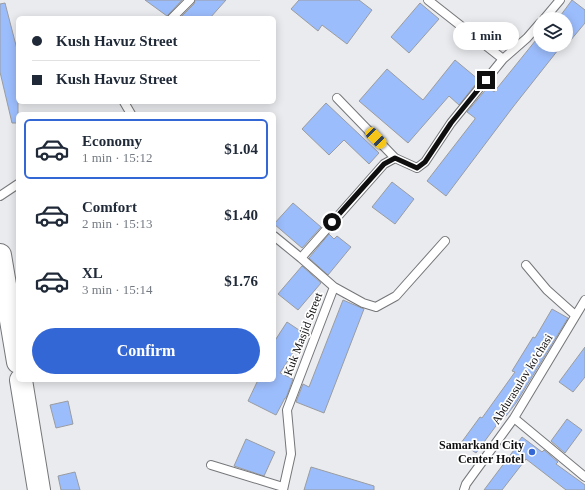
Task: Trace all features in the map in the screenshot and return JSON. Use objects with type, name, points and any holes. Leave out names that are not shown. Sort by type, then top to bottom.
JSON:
[{"type":"main road","points":[[0,255],[16,350]]},
{"type":"main road","points":[[21,382],[39,490]]},
{"type":"lane","points":[[174,16],[190,0]]},
{"type":"lane","points":[[428,0],[503,58]]},
{"type":"lane","points":[[550,12],[560,0]]},
{"type":"lane","points":[[337,98],[395,158],[417,168],[425,162],[451,123],[503,58],[528,38],[533,32]]},
{"type":"lane","points":[[301,258],[384,164],[395,158]]},
{"type":"lane","points":[[0,196],[16,185]]},
{"type":"lane","name":"Kuk Masjid Street","points":[[276,238],[334,287],[286,410],[291,454],[283,488]]},
{"type":"lane","points":[[334,287],[363,303],[376,307],[396,296],[445,241]]},
{"type":"lane","points":[[526,265],[547,290],[575,315]]},
{"type":"lane","name":"Abdurasulov ko'chasi","points":[[464,490],[466,484],[514,418],[585,300]]},
{"type":"lane","points":[[514,418],[585,477]]},
{"type":"lane","points":[[211,465],[283,488]]},
{"type":"building","points":[[145,0],[182,0],[167,16]]},
{"type":"building","points":[[195,0],[226,0],[212,16],[182,16],[194,4]]},
{"type":"building","points":[[299,0],[359,0],[372,10],[347,44],[322,25],[318,31],[291,9]]},
{"type":"building","points":[[572,0],[585,10],[585,23],[573,37],[573,12],[563,12]]},
{"type":"building","points":[[5,3],[16,45],[16,104],[18,104],[18,112],[16,112],[16,123],[12,123],[0,72],[0,4]]},
{"type":"building","points":[[420,3],[439,19],[409,53],[391,37]]},
{"type":"building","points":[[533,44],[533,52],[556,52],[446,196],[427,181],[475,119],[467,112],[488,87],[494,92]]},
{"type":"building","points":[[455,60],[479,80],[459,105],[449,96],[408,143],[359,101],[387,69],[423,100]]},
{"type":"building","points":[[326,103],[379,153],[369,164],[344,140],[329,155],[302,129]]},
{"type":"building","points":[[392,182],[414,199],[395,224],[372,207]]},
{"type":"building","points":[[293,203],[321,227],[302,248],[276,226],[276,222]]},
{"type":"building","points":[[329,234],[334,239],[337,236],[351,247],[328,275],[309,258]]},
{"type":"building","points":[[302,266],[321,283],[298,310],[278,294]]},
{"type":"building","points":[[343,300],[364,309],[324,413],[296,402],[303,384],[309,387]]},
{"type":"building","points":[[552,309],[568,318],[516,403],[506,416],[504,415],[476,453],[461,443],[480,417],[482,418],[515,372],[512,371],[533,337],[535,338]]},
{"type":"building","points":[[287,322],[305,334],[280,373],[293,379],[286,398],[276,415],[248,401],[257,382],[276,382],[276,339]]},
{"type":"building","points":[[585,347],[585,377],[573,392],[559,382]]},
{"type":"building","points":[[68,401],[73,424],[56,428],[50,405]]},
{"type":"building","points":[[567,419],[582,430],[565,453],[551,441]]},
{"type":"building","points":[[522,437],[542,452],[544,450],[558,462],[556,464],[585,485],[585,490],[566,490],[526,459],[502,490],[484,490]]},
{"type":"building","points":[[246,439],[275,452],[264,476],[234,466]]},
{"type":"building","points":[[311,467],[374,486],[374,490],[304,490]]},
{"type":"building","points":[[75,472],[80,490],[61,490],[58,476]]},
{"type":"place","name":"Samarkand City Center Hotel","points":[[532,452]]},
{"type":"route","points":[[332,222],[384,164],[395,158],[417,168],[425,162],[451,123],[486,80]]}]
